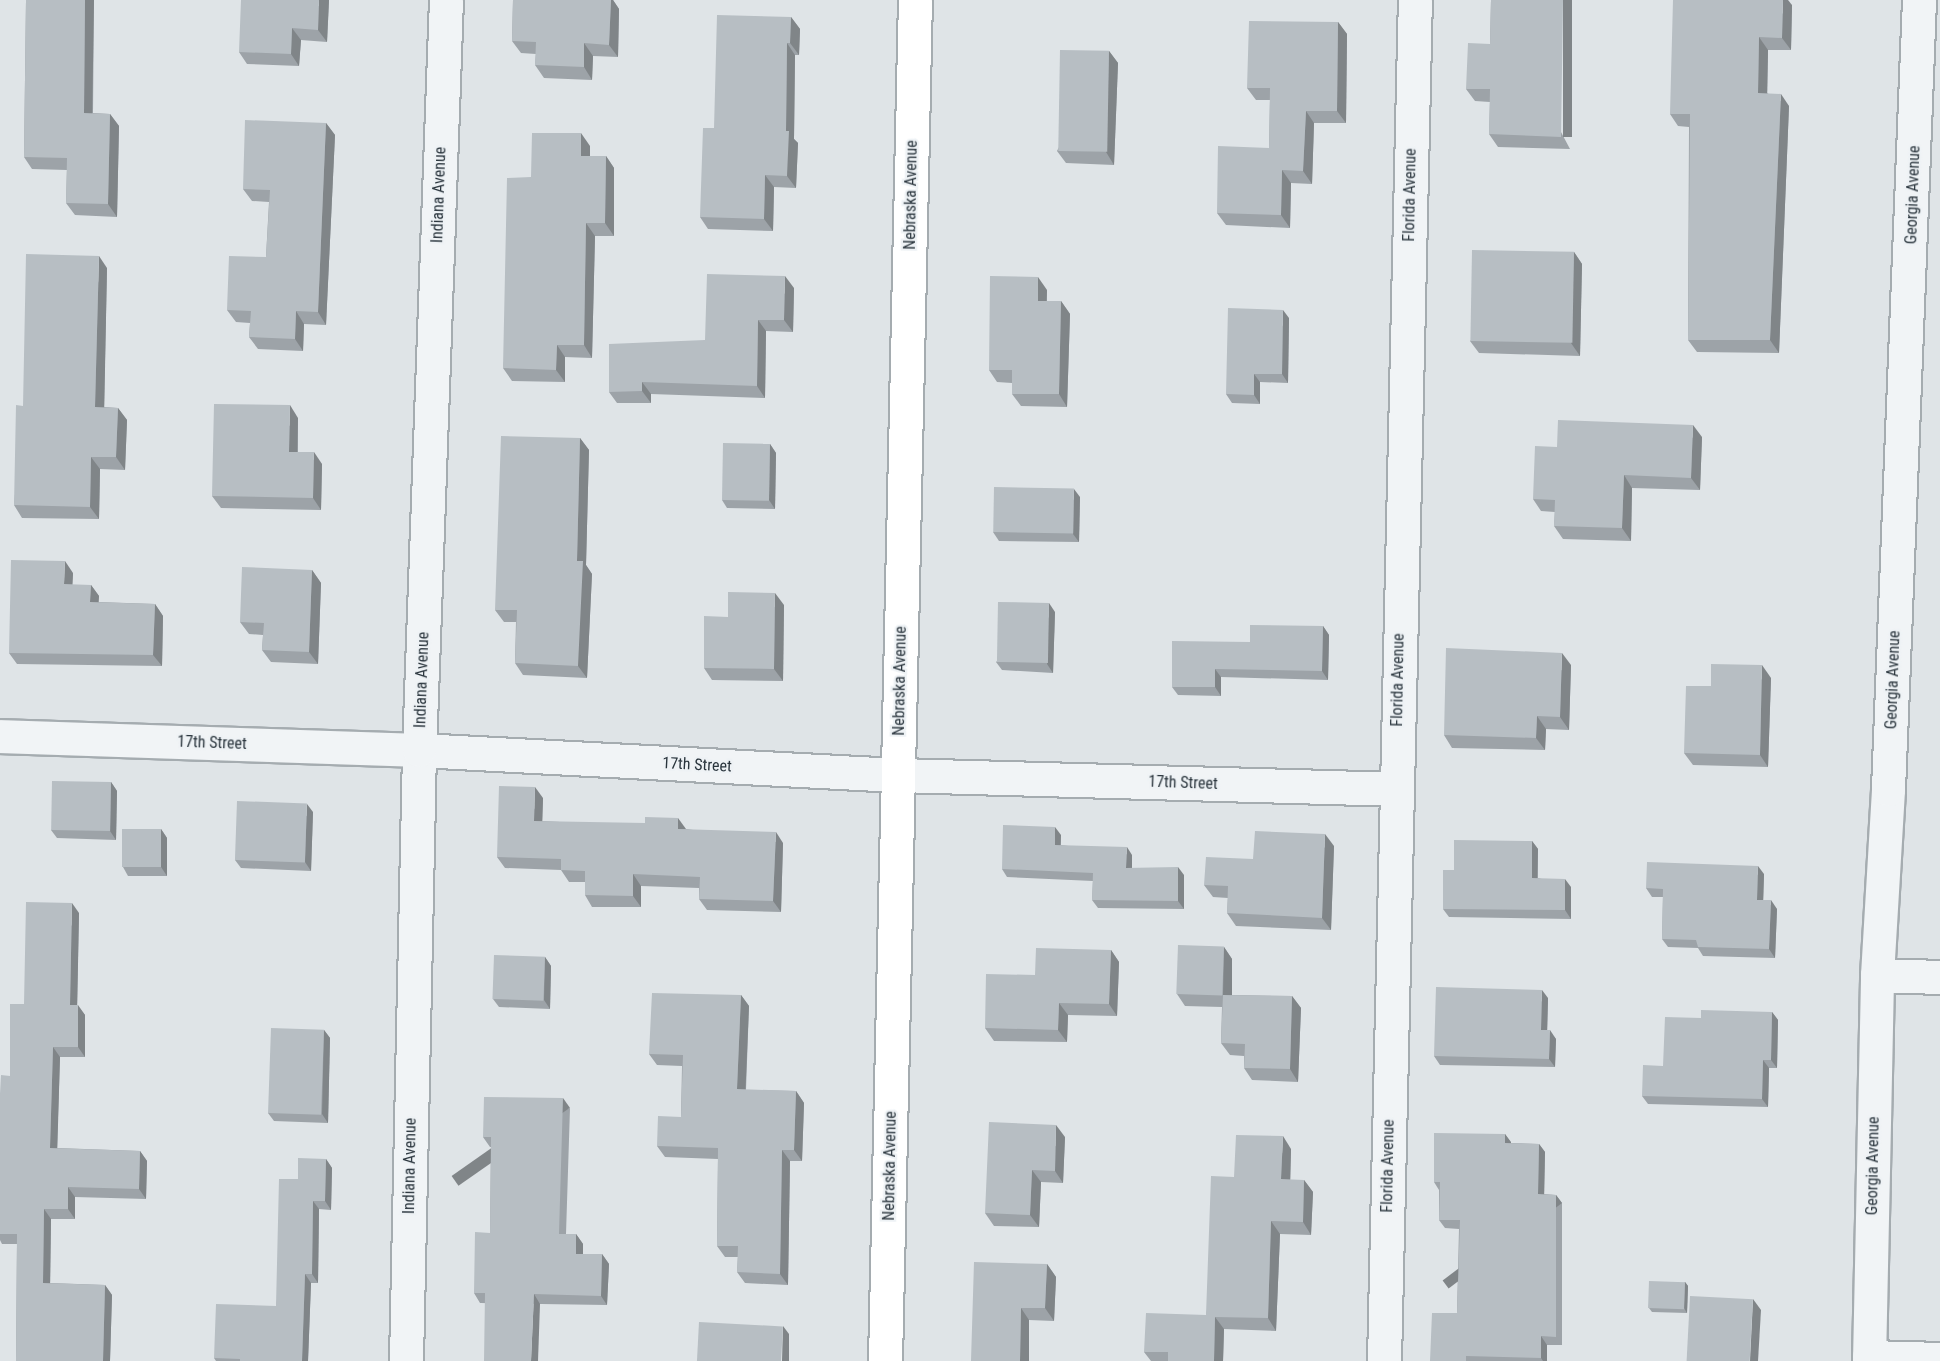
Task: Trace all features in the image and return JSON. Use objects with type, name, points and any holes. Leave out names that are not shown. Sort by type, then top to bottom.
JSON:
[{"type":"main road","name":"Nebraska Avenue","points":[[885,1361],[915,0]]},
{"type":"street","name":"Indiana Avenue","points":[[406,1361],[419,750],[446,0]]},
{"type":"street","name":"Florida Avenue","points":[[1384,1361],[1395,789],[1415,0]]},
{"type":"street","name":"Georgia Avenue","points":[[1869,1359],[1876,975],[1930,41],[1919,0]]},
{"type":"street","name":"17th Street","points":[[0,736],[419,750],[898,775],[1395,789]]},
{"type":"street","points":[[1876,975],[1940,977]]},
{"type":"street","points":[[1869,1359],[1940,1359]]},
{"type":"building","points":[[26,0],[85,0],[84,113],[110,114],[108,204],[66,203],[67,158],[24,157]]},
{"type":"building","points":[[241,0],[319,0],[318,30],[292,28],[291,54],[239,52]]},
{"type":"building","points":[[513,0],[611,0],[609,45],[584,43],[584,67],[535,65],[536,42],[512,41]]},
{"type":"building","points":[[1491,0],[1563,0],[1561,137],[1489,134],[1490,89],[1466,89],[1468,43],[1490,44]]},
{"type":"building","points":[[1673,0],[1783,0],[1782,38],[1759,37],[1758,93],[1781,94],[1770,340],[1688,340],[1690,114],[1670,114]]},
{"type":"building","points":[[717,15],[791,17],[790,43],[787,43],[786,131],[789,131],[787,176],[765,175],[764,219],[700,217],[703,128],[714,128]]},
{"type":"building","points":[[1249,21],[1338,22],[1337,111],[1306,111],[1303,171],[1282,170],[1281,215],[1217,213],[1218,146],[1269,148],[1270,88],[1247,88]]},
{"type":"building","points":[[1060,50],[1109,51],[1107,152],[1058,151]]},
{"type":"building","points":[[245,120],[326,123],[318,312],[296,311],[295,339],[249,337],[251,311],[227,310],[229,256],[266,257],[270,190],[243,189]]},
{"type":"building","points":[[532,133],[581,133],[581,156],[606,156],[605,223],[586,223],[584,345],[557,345],[556,370],[503,368],[507,178],[531,177]]},
{"type":"building","points":[[1472,250],[1574,252],[1572,343],[1470,341]]},
{"type":"building","points":[[26,254],[99,256],[95,407],[118,408],[116,457],[91,457],[90,507],[14,505],[16,405],[23,406]]},
{"type":"building","points":[[707,274],[785,276],[784,320],[758,320],[757,386],[642,382],[642,391],[609,392],[609,344],[705,340]]},
{"type":"building","points":[[990,276],[1038,277],[1038,301],[1061,301],[1059,394],[1012,394],[1012,370],[989,370]]},
{"type":"building","points":[[1228,308],[1283,310],[1282,374],[1254,374],[1254,395],[1226,394]]},
{"type":"building","points":[[214,404],[290,405],[289,452],[314,452],[313,498],[212,496]]},
{"type":"building","points":[[1558,420],[1693,425],[1691,478],[1624,475],[1622,528],[1554,526],[1555,500],[1533,499],[1535,446],[1557,447]]},
{"type":"building","points":[[501,436],[580,438],[577,561],[583,561],[578,666],[515,663],[517,610],[495,610]]},
{"type":"building","points":[[723,443],[770,444],[769,501],[722,500]]},
{"type":"building","points":[[994,487],[1074,488],[1073,533],[993,532]]},
{"type":"building","points":[[11,560],[65,561],[64,584],[91,585],[90,602],[155,604],[153,655],[9,653]]},
{"type":"building","points":[[242,567],[312,570],[309,652],[262,650],[264,623],[240,622]]},
{"type":"building","points":[[728,592],[775,593],[774,669],[704,668],[704,616],[728,617]]},
{"type":"building","points":[[998,602],[1049,603],[1048,663],[997,662]]},
{"type":"building","points":[[1250,625],[1323,626],[1322,671],[1215,669],[1215,687],[1172,687],[1172,641],[1250,642]]},
{"type":"building","points":[[1446,648],[1562,653],[1560,717],[1537,716],[1536,738],[1444,735]]},
{"type":"building","points":[[1711,664],[1762,665],[1760,755],[1684,753],[1686,686],[1711,686]]},
{"type":"building","points":[[52,781],[111,782],[110,831],[51,830]]},
{"type":"building","points":[[499,786],[535,787],[534,821],[645,823],[645,817],[678,818],[678,829],[776,832],[773,901],[699,899],[700,877],[633,874],[633,896],[585,895],[585,871],[561,870],[561,859],[497,857]]},
{"type":"building","points":[[237,801],[307,803],[305,862],[235,860]]},
{"type":"building","points":[[1003,825],[1055,827],[1055,845],[1127,847],[1126,868],[1178,867],[1178,901],[1092,900],[1093,873],[1002,869]]},
{"type":"building","points":[[122,829],[161,829],[161,867],[122,867]]},
{"type":"building","points":[[1255,831],[1325,834],[1322,918],[1227,913],[1228,886],[1204,885],[1206,857],[1253,859]]},
{"type":"building","points":[[1454,840],[1532,841],[1532,878],[1565,879],[1565,910],[1443,909],[1443,870],[1454,870]]},
{"type":"building","points":[[1647,862],[1758,866],[1757,900],[1771,900],[1769,949],[1698,947],[1696,940],[1662,939],[1663,889],[1646,888]]},
{"type":"building","points":[[26,902],[72,903],[70,1005],[78,1005],[78,1047],[53,1047],[50,1148],[140,1151],[139,1189],[68,1187],[68,1209],[44,1209],[43,1283],[105,1285],[103,1361],[16,1361],[17,1234],[0,1234],[0,1094],[1,1075],[10,1076],[10,1004],[24,1004]]},
{"type":"building","points":[[1178,945],[1224,947],[1222,996],[1176,994]]},
{"type":"building","points":[[1036,948],[1111,950],[1109,1004],[1059,1003],[1058,1030],[985,1028],[986,974],[1035,975]]},
{"type":"building","points":[[494,955],[545,957],[543,1001],[492,999]]},
{"type":"building","points":[[1436,987],[1542,990],[1541,1030],[1550,1030],[1549,1059],[1434,1056]]},
{"type":"building","points":[[652,993],[741,995],[737,1089],[796,1091],[794,1150],[782,1150],[780,1274],[737,1272],[738,1246],[717,1246],[718,1148],[657,1146],[658,1116],[681,1117],[683,1055],[649,1054]]},
{"type":"building","points":[[1223,995],[1292,996],[1290,1069],[1244,1068],[1245,1044],[1221,1043]]},
{"type":"building","points":[[1701,1010],[1772,1012],[1771,1060],[1763,1060],[1762,1099],[1642,1096],[1643,1065],[1663,1066],[1665,1017],[1701,1018]]},
{"type":"building","points":[[271,1028],[324,1030],[321,1115],[268,1113]]},
{"type":"building","points":[[484,1097],[563,1098],[559,1234],[576,1234],[576,1254],[602,1254],[601,1296],[534,1294],[531,1361],[484,1361],[485,1293],[474,1293],[475,1232],[490,1233],[491,1137],[483,1137]]},
{"type":"building","points":[[989,1122],[1056,1125],[1055,1171],[1032,1170],[1030,1215],[985,1213]]},
{"type":"building","points":[[1434,1133],[1505,1134],[1505,1143],[1539,1144],[1538,1194],[1556,1195],[1556,1337],[1541,1336],[1541,1358],[1466,1356],[1466,1361],[1430,1361],[1432,1313],[1457,1313],[1460,1220],[1439,1220],[1440,1182],[1434,1182]]},
{"type":"building","points":[[1236,1135],[1283,1136],[1281,1179],[1304,1180],[1303,1222],[1271,1221],[1268,1318],[1215,1317],[1214,1361],[1168,1361],[1168,1352],[1144,1352],[1146,1313],[1206,1315],[1211,1176],[1234,1177]]},
{"type":"building","points":[[298,1158],[326,1159],[325,1201],[313,1201],[312,1274],[305,1274],[302,1361],[240,1361],[240,1359],[214,1358],[216,1304],[276,1306],[279,1179],[298,1179]]},
{"type":"building","points":[[974,1262],[1047,1264],[1045,1308],[1021,1308],[1020,1361],[971,1361]]},
{"type":"building","points":[[1649,1281],[1685,1282],[1684,1309],[1648,1308]]},
{"type":"building","points":[[1690,1296],[1753,1299],[1750,1361],[1687,1361]]},
{"type":"building","points":[[699,1322],[783,1326],[781,1361],[697,1361]]}]
